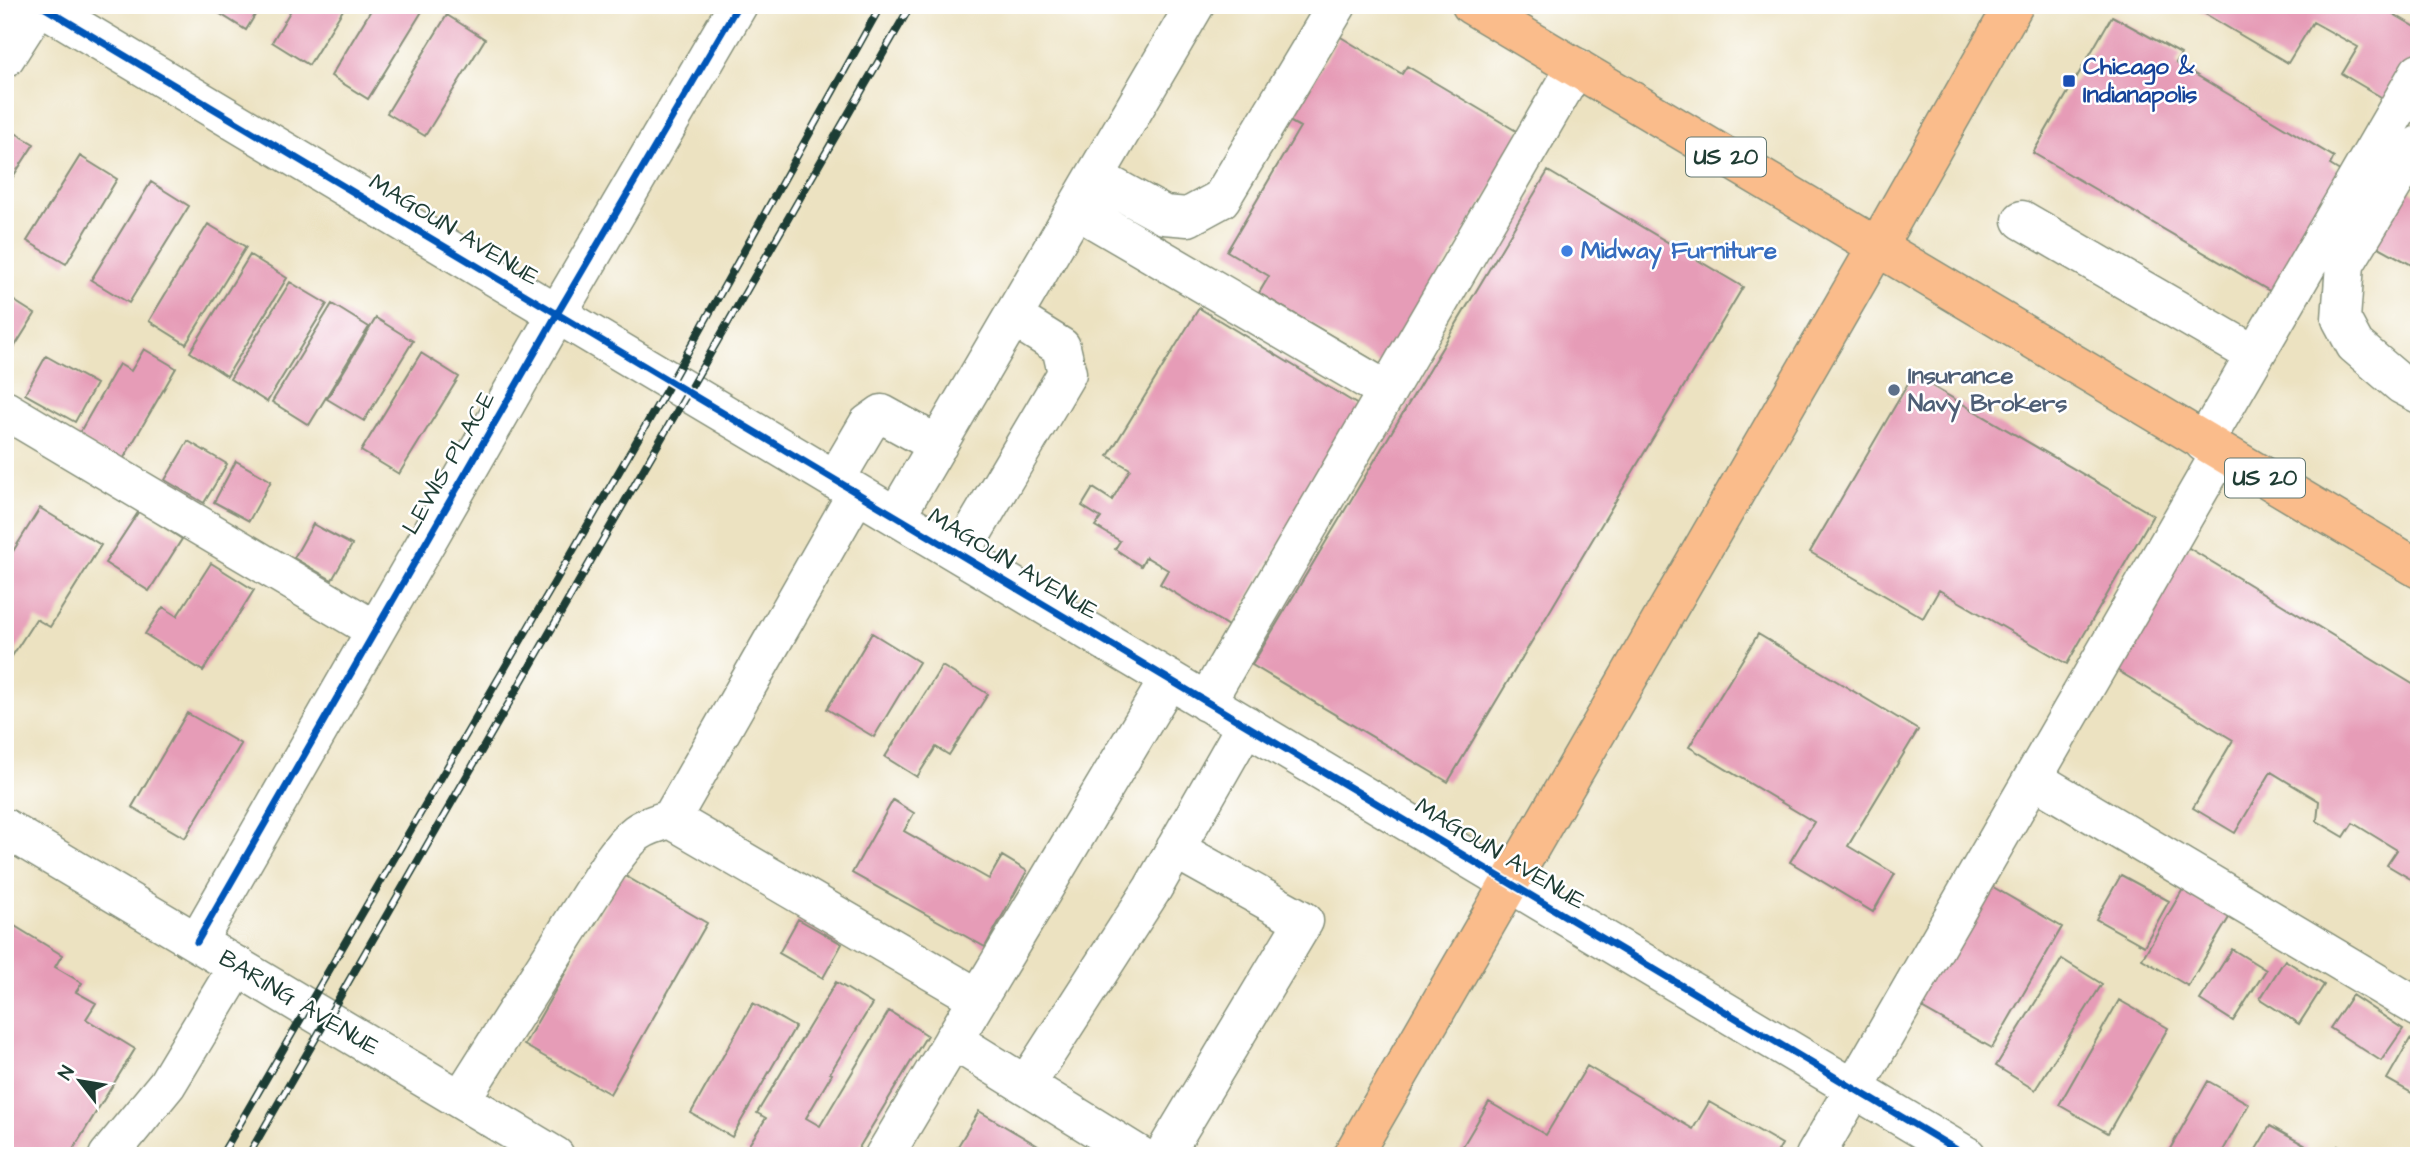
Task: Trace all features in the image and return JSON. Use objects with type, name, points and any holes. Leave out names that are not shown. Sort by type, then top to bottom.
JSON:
[{"type":"main road","points":[[1352,1156],[1877,247],[2010,7]]},
{"type":"main road","name":"US 20","points":[[1496,11],[1576,68],[2419,569]]},
{"type":"street","points":[[5,58],[39,5]]},
{"type":"street","name":"MAGOUN AVENUE","points":[[39,5],[1967,1156]]},
{"type":"street","name":"LEWIS PLACE","points":[[197,942],[557,314],[738,5]]},
{"type":"street","points":[[896,516],[1195,5]]},
{"type":"street","points":[[1095,177],[1164,215],[1188,216],[1221,199],[1337,5]]},
{"type":"street","points":[[1206,702],[1576,68]]},
{"type":"street","points":[[1815,1156],[2034,779],[2213,447],[2255,355],[2419,72]]},
{"type":"street","points":[[2410,389],[2355,345],[2341,319],[2345,264],[2419,145]]},
{"type":"street","points":[[1076,209],[1387,391]]},
{"type":"street","points":[[2022,220],[2255,355]]},
{"type":"street","points":[[960,554],[1067,373],[1061,347],[1013,317]]},
{"type":"street","points":[[5,410],[375,630]]},
{"type":"street","points":[[671,819],[846,487],[868,424],[882,414],[938,445]]},
{"type":"street","points":[[884,1156],[1168,679]]},
{"type":"street","points":[[1026,1085],[1175,849],[1246,725]]},
{"type":"street","points":[[2034,779],[2419,1008]]},
{"type":"street","points":[[461,1099],[630,836],[645,826],[671,819],[978,998]]},
{"type":"street","name":"BARING AVENUE","points":[[5,828],[555,1156]]},
{"type":"street","points":[[1163,1156],[1304,921],[1175,849]]},
{"type":"street","points":[[108,1156],[167,1084],[238,967]]},
{"type":"street","points":[[953,1040],[1140,1156]]},
{"type":"building","points":[[206,5],[261,5],[246,30]]},
{"type":"building","points":[[294,5],[346,5],[309,65],[272,42]]},
{"type":"building","points":[[374,5],[426,5],[368,99],[331,76]]},
{"type":"building","points":[[2190,5],[2378,5],[2419,29],[2419,60],[2393,104],[2342,74],[2358,47],[2313,22],[2288,63]]},
{"type":"building","points":[[447,15],[485,39],[425,136],[387,113]]},
{"type":"building","points":[[2112,16],[2181,54],[2176,63],[2334,157],[2330,165],[2348,176],[2280,297],[2033,153]]},
{"type":"building","points":[[1339,36],[1402,74],[1407,66],[1523,135],[1385,367],[1259,293],[1269,276],[1227,251],[1300,127],[1289,121]]},
{"type":"building","points":[[5,127],[34,144],[5,189]]},
{"type":"building","points":[[80,156],[117,179],[66,264],[27,241]]},
{"type":"building","points":[[1548,171],[1743,287],[1448,782],[1252,665]]},
{"type":"building","points":[[151,182],[189,206],[129,303],[91,280]]},
{"type":"building","points":[[2400,185],[2419,196],[2419,269],[2368,241]]},
{"type":"building","points":[[208,224],[246,247],[186,344],[149,321]]},
{"type":"building","points":[[250,255],[287,278],[227,376],[190,352]]},
{"type":"building","points":[[290,282],[327,304],[267,402],[230,379]]},
{"type":"building","points":[[5,295],[35,314],[5,362]]},
{"type":"building","points":[[332,304],[369,327],[309,425],[272,402]]},
{"type":"building","points":[[1199,308],[1363,408],[1230,627],[1160,584],[1168,570],[1146,557],[1141,566],[1115,549],[1120,541],[1095,526],[1101,518],[1082,506],[1093,488],[1112,500],[1130,469],[1108,456]]},
{"type":"building","points":[[376,318],[413,341],[364,421],[327,399]]},
{"type":"building","points":[[144,349],[176,368],[121,463],[77,437],[119,364],[131,371]]},
{"type":"building","points":[[421,353],[459,377],[399,474],[361,451]]},
{"type":"building","points":[[46,356],[96,384],[75,422],[25,394]]},
{"type":"building","points":[[1913,375],[2153,515],[2067,664],[1939,590],[1923,618],[1810,552]]},
{"type":"building","points":[[188,441],[227,464],[204,503],[165,480]]},
{"type":"building","points":[[236,461],[271,481],[249,521],[214,502]]},
{"type":"building","points":[[40,508],[101,545],[50,627],[36,619],[5,667],[5,564]]},
{"type":"building","points":[[139,511],[182,539],[149,591],[105,563]]},
{"type":"building","points":[[313,524],[352,545],[332,580],[294,558]]},
{"type":"building","points":[[2184,545],[2419,688],[2419,884],[2387,865],[2397,850],[2353,823],[2344,837],[2317,821],[2319,801],[2271,772],[2235,833],[2193,808],[2233,740],[2105,663]]},
{"type":"building","points":[[211,563],[254,590],[203,671],[145,634],[163,607],[177,616]]},
{"type":"building","points":[[872,633],[919,662],[874,737],[827,709]]},
{"type":"building","points":[[1758,634],[1918,730],[1848,846],[1895,874],[1873,912],[1790,862],[1814,822],[1689,747]]},
{"type":"building","points":[[942,666],[988,694],[949,755],[936,747],[917,777],[885,757]]},
{"type":"building","points":[[187,713],[241,744],[185,838],[132,807]]},
{"type":"building","points":[[893,800],[914,813],[904,831],[989,879],[1002,856],[1027,871],[985,947],[852,873]]},
{"type":"building","points":[[622,874],[707,923],[610,1094],[524,1045]]},
{"type":"building","points":[[2121,875],[2169,901],[2144,946],[2096,919]]},
{"type":"building","points":[[1981,880],[2062,927],[1992,1048],[1911,1002]]},
{"type":"building","points":[[2183,889],[2230,916],[2188,986],[2142,959]]},
{"type":"building","points":[[798,919],[842,944],[823,978],[779,953]]},
{"type":"building","points":[[5,920],[62,955],[55,967],[82,983],[76,992],[96,1003],[86,1019],[135,1049],[69,1156],[5,1156]]},
{"type":"building","points":[[2232,949],[2266,970],[2233,1021],[2200,1000]]},
{"type":"building","points":[[2062,959],[2102,984],[2035,1090],[1996,1066]]},
{"type":"building","points":[[2285,960],[2324,985],[2299,1024],[2260,999]]},
{"type":"building","points":[[836,982],[872,1004],[806,1118],[820,1126],[889,1011],[927,1035],[854,1156],[752,1156],[745,1151],[766,1118],[757,1113]]},
{"type":"building","points":[[2352,995],[2403,1029],[2381,1061],[2330,1028]]},
{"type":"building","points":[[2119,1000],[2168,1028],[2108,1133],[2059,1105]]},
{"type":"building","points":[[753,1003],[795,1027],[732,1137],[691,1113]]},
{"type":"building","points":[[2410,1039],[2419,1044],[2419,1097],[2387,1079]]},
{"type":"building","points":[[1587,1066],[1693,1129],[1709,1102],[1782,1144],[1775,1156],[1457,1156],[1489,1102],[1546,1135]]},
{"type":"building","points":[[2208,1081],[2249,1104],[2220,1156],[2166,1156]]},
{"type":"building","points":[[979,1111],[1055,1156],[952,1156]]},
{"type":"building","points":[[2270,1126],[2308,1147],[2303,1156],[2252,1156]]},
{"type":"building","points":[[2338,1146],[2354,1156],[2333,1156]]},
{"type":"railway","points":[[221,1156],[671,382],[881,5]]},
{"type":"railway","points":[[248,1156],[911,5]]},
{"type":"cycle path","points":[[40,5],[1967,1156]]},
{"type":"cycle path","points":[[197,942],[557,314],[738,5]]},
{"type":"place","name":"Chicago & Indianapolis","points":[[2069,81]]},
{"type":"place","name":"Midway Furniture","points":[[1567,251]]},
{"type":"place","name":"Insurance Navy Brokers","points":[[1894,390]]}]
